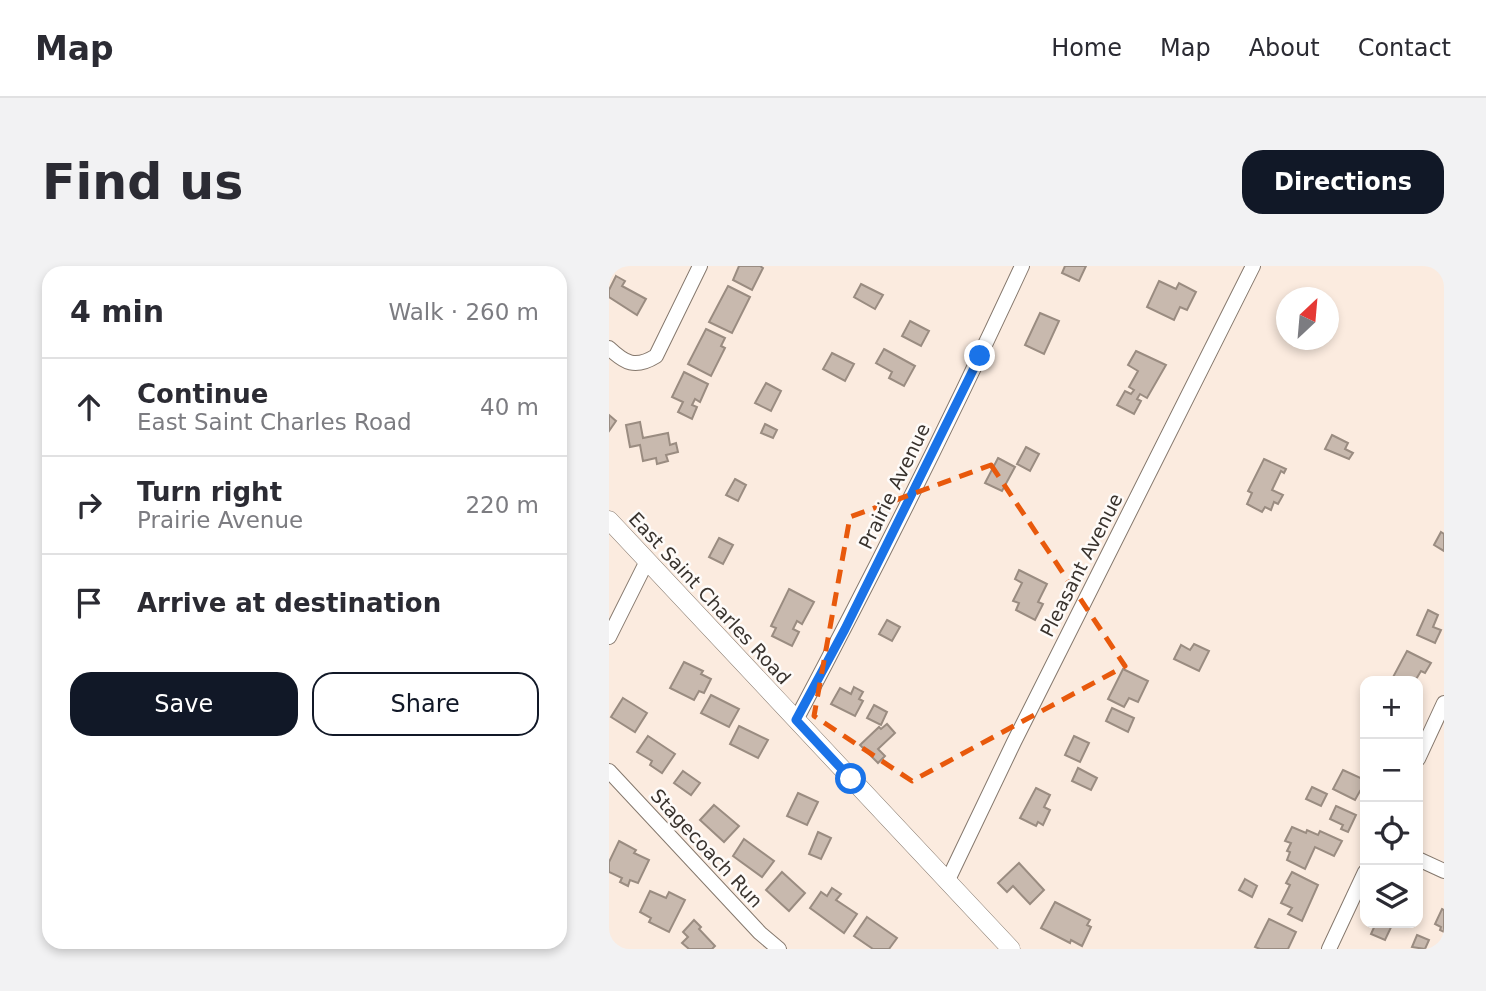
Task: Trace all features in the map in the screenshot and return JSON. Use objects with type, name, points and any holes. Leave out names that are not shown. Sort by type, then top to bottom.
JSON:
[{"type":"street","points":[[609,348],[622,361],[634,364],[647,362],[656,356],[700,266]]},
{"type":"street","name":"Prairie Avenue","points":[[796,720],[845,629],[1022,266]]},
{"type":"street","name":"Pleasant Avenue","points":[[947,883],[1014,742],[1252,266]]},
{"type":"street","name":"East Saint Charles Road","points":[[609,520],[1011,949]]},
{"type":"street","points":[[609,637],[647,561]]},
{"type":"street","points":[[1423,748],[1444,704]]},
{"type":"street","name":"Stagecoach Run","points":[[609,771],[760,933],[779,949]]},
{"type":"street","points":[[1423,861],[1444,871]]},
{"type":"street","points":[[1329,949],[1360,883]]},
{"type":"highlighted area","points":[[991,465],[1125,666],[912,781],[814,716],[850,517]]},
{"type":"building","points":[[739,266],[763,268],[752,290],[733,280]]},
{"type":"building","points":[[1065,266],[1086,266],[1079,281],[1062,273]]},
{"type":"building","points":[[616,276],[625,281],[622,286],[646,299],[637,315],[609,297],[609,290]]},
{"type":"building","points":[[1159,281],[1176,289],[1179,283],[1196,292],[1187,310],[1180,307],[1174,320],[1147,307]]},
{"type":"building","points":[[861,284],[883,295],[875,309],[854,297]]},
{"type":"building","points":[[728,286],[750,297],[732,333],[709,322]]},
{"type":"building","points":[[1040,313],[1059,321],[1044,354],[1025,345]]},
{"type":"building","points":[[910,321],[929,331],[921,346],[902,336]]},
{"type":"building","points":[[706,329],[725,338],[721,346],[725,348],[711,376],[688,364]]},
{"type":"building","points":[[884,349],[915,366],[904,386],[889,378],[892,372],[876,363]]},
{"type":"building","points":[[1136,351],[1166,365],[1147,398],[1140,394],[1137,399],[1141,401],[1134,414],[1117,405],[1125,391],[1131,394],[1134,390],[1129,387],[1138,371],[1128,365]]},
{"type":"building","points":[[832,353],[854,364],[845,381],[823,369]]},
{"type":"building","points":[[684,372],[708,384],[700,402],[695,399],[692,405],[697,407],[692,419],[678,412],[683,402],[672,397]]},
{"type":"building","points":[[766,383],[781,391],[771,411],[755,403]]},
{"type":"building","points":[[609,415],[616,421],[609,431]]},
{"type":"building","points":[[640,422],[643,438],[668,433],[670,445],[676,443],[678,452],[666,455],[668,461],[657,464],[656,458],[643,461],[640,445],[630,447],[626,425]]},
{"type":"building","points":[[765,424],[777,430],[773,438],[761,433]]},
{"type":"building","points":[[1332,435],[1348,443],[1345,449],[1353,453],[1349,459],[1325,449]]},
{"type":"building","points":[[1026,447],[1039,454],[1030,471],[1017,464]]},
{"type":"building","points":[[998,458],[1015,467],[1002,491],[985,483]]},
{"type":"building","points":[[1264,459],[1286,469],[1284,473],[1281,471],[1272,490],[1283,495],[1278,504],[1274,502],[1271,510],[1265,507],[1262,512],[1247,504],[1252,493],[1248,491]]},
{"type":"building","points":[[735,479],[746,485],[738,501],[726,495]]},
{"type":"building","points":[[1441,532],[1444,534],[1444,551],[1434,545]]},
{"type":"building","points":[[719,538],[733,545],[723,564],[709,557]]},
{"type":"building","points":[[1019,570],[1047,584],[1038,602],[1043,604],[1035,620],[1016,610],[1019,603],[1013,601],[1022,583],[1015,579]]},
{"type":"building","points":[[789,589],[814,602],[802,624],[797,621],[793,629],[799,632],[792,646],[772,636],[776,628],[771,626]]},
{"type":"building","points":[[1428,610],[1438,615],[1433,627],[1441,630],[1435,643],[1417,635]]},
{"type":"building","points":[[887,620],[900,627],[892,641],[879,634]]},
{"type":"building","points":[[1194,644],[1209,651],[1199,671],[1174,659],[1181,645],[1190,650]]},
{"type":"building","points":[[1407,651],[1431,663],[1425,673],[1421,671],[1418,676],[1394,676]]},
{"type":"building","points":[[684,662],[703,671],[701,674],[711,679],[704,693],[699,691],[694,700],[670,688]]},
{"type":"building","points":[[1123,669],[1148,681],[1138,702],[1129,698],[1124,707],[1108,699]]},
{"type":"building","points":[[854,687],[863,692],[859,699],[863,701],[855,716],[831,704],[840,688],[851,694]]},
{"type":"building","points":[[711,695],[739,709],[729,727],[701,713]]},
{"type":"building","points":[[623,698],[647,713],[635,732],[611,717]]},
{"type":"building","points":[[874,705],[887,712],[881,725],[867,718]]},
{"type":"building","points":[[1112,708],[1134,718],[1128,732],[1106,721]]},
{"type":"building","points":[[887,724],[895,733],[878,749],[885,756],[878,763],[860,745],[879,727],[881,729]]},
{"type":"building","points":[[739,726],[768,740],[758,758],[730,744]]},
{"type":"building","points":[[648,736],[675,754],[662,773],[650,765],[652,761],[637,752]]},
{"type":"building","points":[[1074,736],[1089,743],[1080,762],[1065,755]]},
{"type":"building","points":[[1078,768],[1097,778],[1091,790],[1072,781]]},
{"type":"building","points":[[1343,770],[1360,778],[1360,791],[1355,800],[1333,789]]},
{"type":"building","points":[[683,771],[700,783],[691,795],[674,783]]},
{"type":"building","points":[[1312,787],[1327,794],[1321,806],[1306,799]]},
{"type":"building","points":[[1036,788],[1050,795],[1044,807],[1050,810],[1043,825],[1038,822],[1036,826],[1020,818]]},
{"type":"building","points":[[798,793],[818,802],[807,825],[787,816]]},
{"type":"building","points":[[714,805],[739,826],[724,842],[700,820]]},
{"type":"building","points":[[1336,806],[1356,815],[1348,832],[1341,829],[1343,825],[1330,819]]},
{"type":"building","points":[[1292,827],[1318,835],[1320,831],[1342,841],[1334,856],[1315,847],[1305,869],[1287,860],[1291,843],[1285,841]]},
{"type":"building","points":[[818,832],[831,838],[821,859],[809,854]]},
{"type":"building","points":[[744,839],[774,861],[762,877],[733,856]]},
{"type":"building","points":[[619,841],[636,850],[634,853],[649,860],[638,883],[630,880],[628,886],[620,882],[622,878],[609,872],[609,862]]},
{"type":"building","points":[[1019,863],[1044,890],[1030,904],[1013,886],[1007,892],[998,883]]},
{"type":"building","points":[[782,872],[805,893],[789,911],[766,890]]},
{"type":"building","points":[[1292,872],[1318,885],[1302,921],[1288,914],[1292,908],[1281,903],[1290,885],[1286,883]]},
{"type":"building","points":[[1245,879],[1257,886],[1252,897],[1239,890]]},
{"type":"building","points":[[832,888],[841,894],[836,900],[857,914],[844,933],[810,908],[821,892],[827,896]]},
{"type":"building","points":[[650,891],[666,898],[669,892],[685,900],[669,932],[649,922],[651,918],[640,912]]},
{"type":"building","points":[[1055,902],[1090,920],[1087,925],[1091,927],[1082,946],[1041,928]]},
{"type":"building","points":[[1442,909],[1444,910],[1444,932],[1435,924]]},
{"type":"building","points":[[867,917],[897,938],[889,949],[873,949],[854,936]]},
{"type":"building","points":[[1269,919],[1296,932],[1288,949],[1255,947]]},
{"type":"building","points":[[694,920],[715,946],[712,949],[689,949],[682,943],[688,937],[683,932]]},
{"type":"building","points":[[1374,928],[1391,928],[1385,940],[1371,934]]},
{"type":"building","points":[[1417,935],[1429,940],[1425,949],[1412,947]]},
{"type":"route","points":[[851,779],[796,720],[845,629],[980,356]]}]
